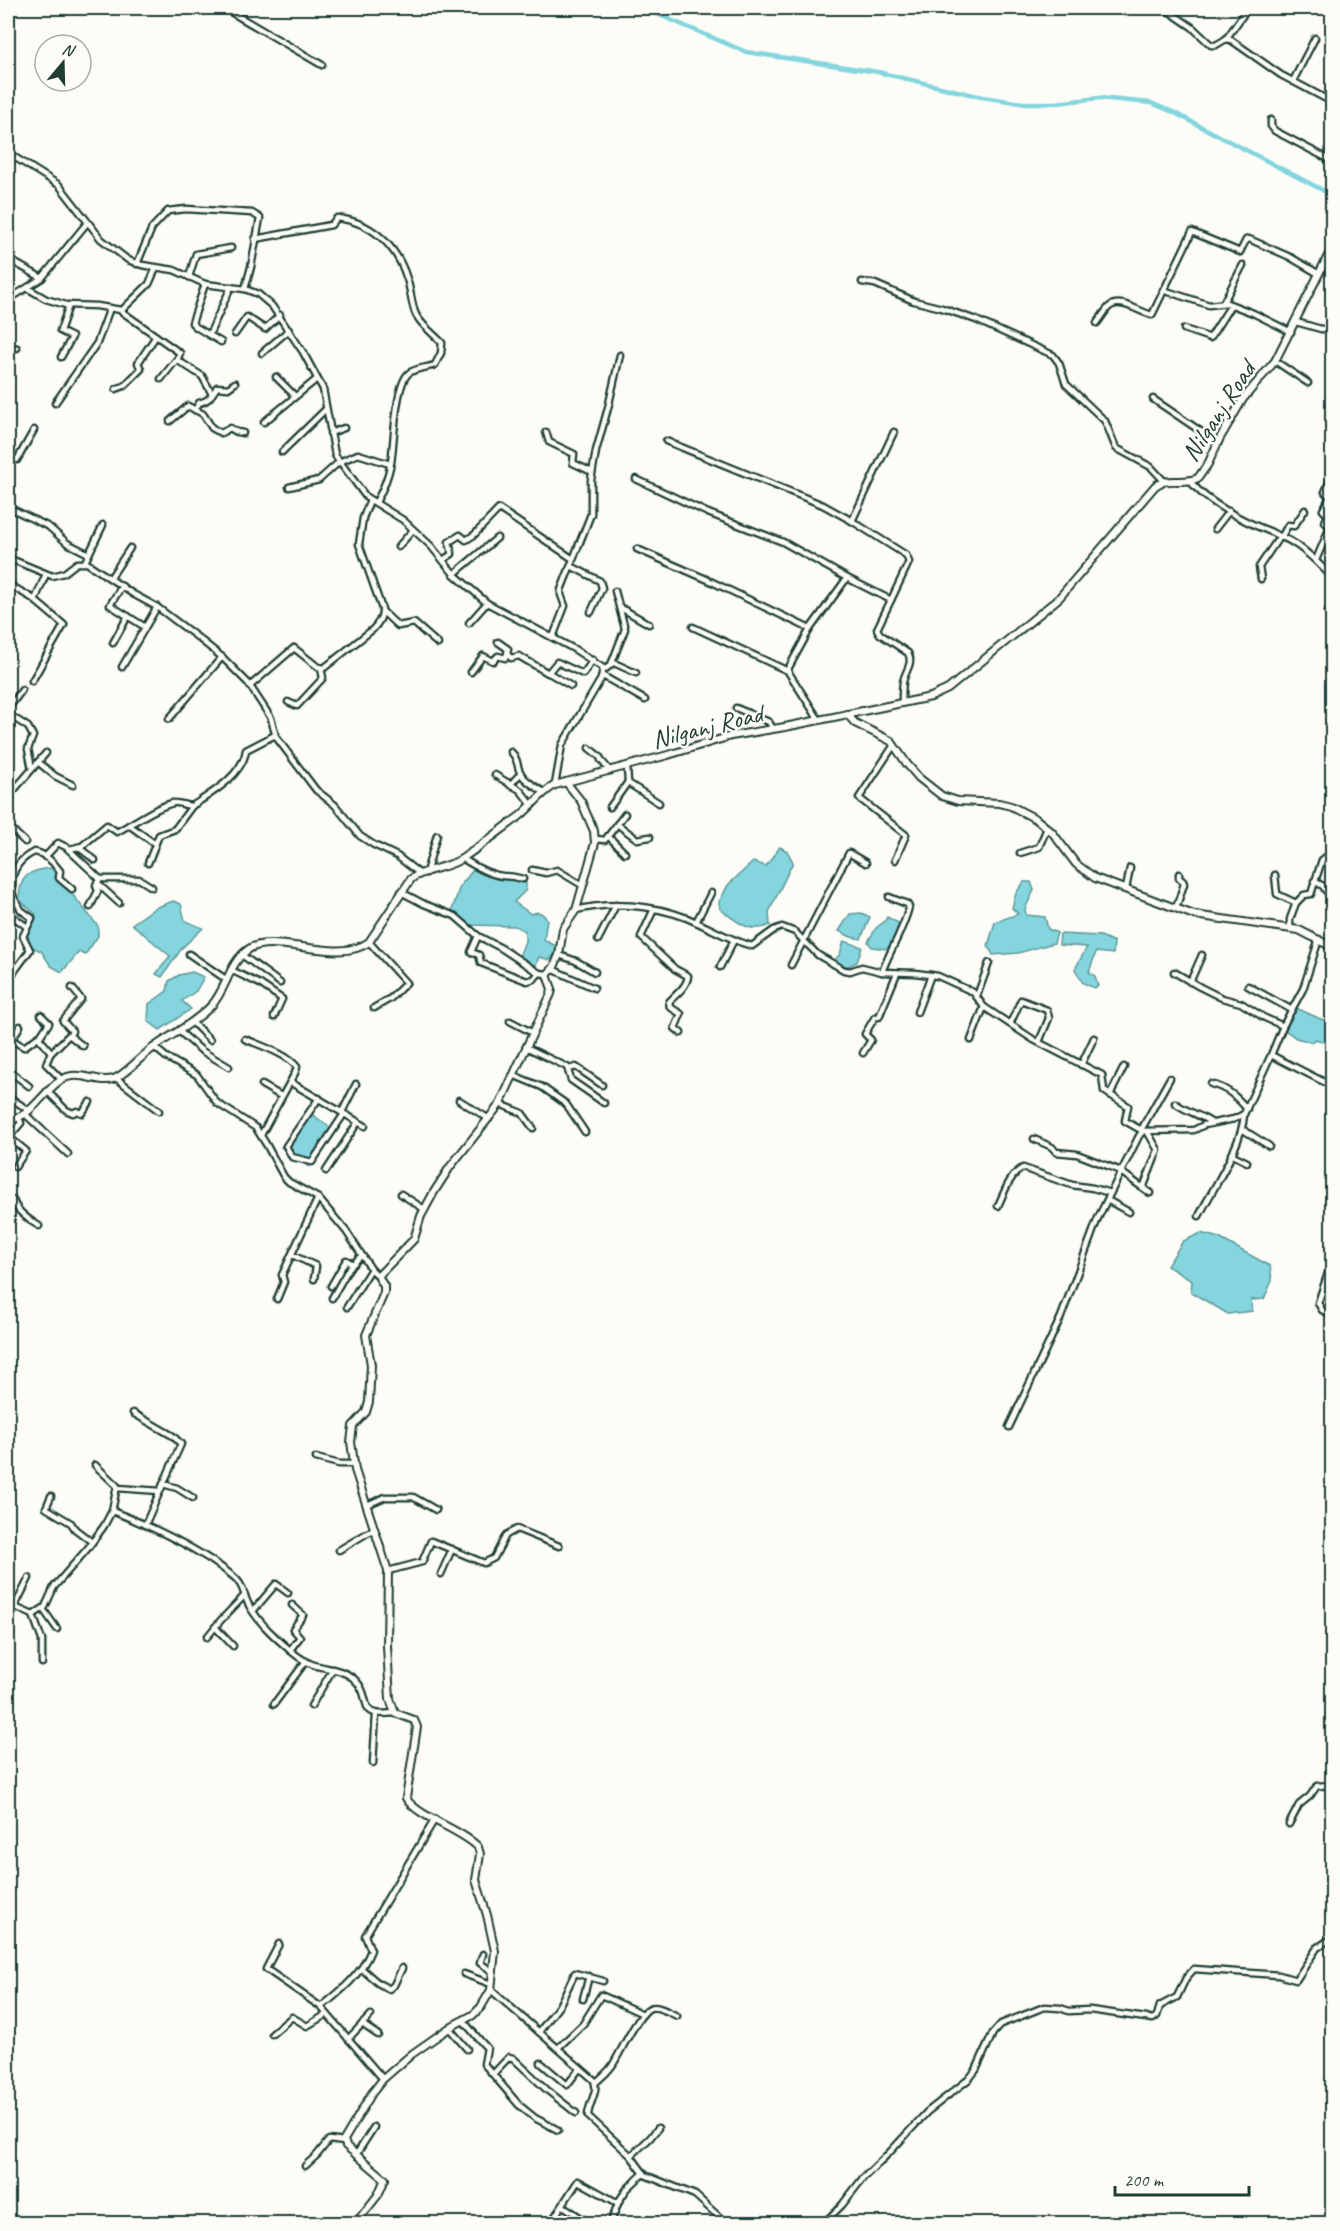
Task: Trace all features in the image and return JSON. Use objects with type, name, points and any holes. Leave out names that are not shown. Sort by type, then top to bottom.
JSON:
[{"type":"street","points":[[224,8],[322,65]]},
{"type":"street","points":[[1164,8],[1192,27],[1212,45],[1226,39],[1248,8]]},
{"type":"street","points":[[1293,81],[1315,38]]},
{"type":"street","points":[[1226,39],[1248,50],[1293,81],[1332,102]]},
{"type":"street","points":[[1271,120],[1271,126],[1275,131],[1332,161]]},
{"type":"street","points":[[8,153],[59,185],[87,223],[109,247],[137,264],[167,268],[206,284],[245,289],[263,298],[280,315],[324,391],[334,451],[339,462],[370,500],[403,520],[427,542],[454,574],[487,603],[593,660],[603,673],[645,700]]},
{"type":"street","points":[[137,264],[152,228],[172,210],[229,210],[255,214],[260,218],[245,289]]},
{"type":"street","points":[[255,239],[331,225],[335,219],[339,218],[356,222],[375,231],[399,258],[407,277],[417,315],[440,341],[442,349],[435,365],[411,371],[406,377],[398,404],[386,483],[376,502]]},
{"type":"street","points":[[8,300],[42,278],[87,223]]},
{"type":"street","points":[[1097,323],[1109,307],[1117,303],[1151,315],[1192,232],[1240,252],[1246,240],[1249,239],[1319,274]]},
{"type":"street","name":"Nilganj Road","points":[[369,942],[411,879],[462,858],[555,785],[731,736],[902,703],[945,692],[1070,587],[1155,486],[1164,481],[1191,482],[1204,472],[1243,399],[1275,361],[1332,248]]},
{"type":"street","points":[[189,277],[196,254],[231,249]]},
{"type":"street","points":[[8,259],[42,278]]},
{"type":"street","points":[[1223,303],[1243,265]]},
{"type":"street","points":[[121,310],[152,281],[156,268]]},
{"type":"street","points":[[862,282],[875,284],[914,301],[976,320],[1053,355],[1059,363],[1066,384],[1102,417],[1116,448],[1151,467],[1164,481]]},
{"type":"street","points":[[206,284],[192,323],[221,342]]},
{"type":"street","points":[[209,335],[231,287]]},
{"type":"street","points":[[27,288],[46,299],[69,305],[121,310],[180,353],[162,379]]},
{"type":"street","points":[[1163,291],[1209,304],[1231,305],[1291,332]]},
{"type":"street","points":[[61,357],[72,337],[60,331],[69,305]]},
{"type":"street","points":[[1184,329],[1211,338],[1231,305]]},
{"type":"street","points":[[55,403],[96,345],[110,308]]},
{"type":"street","points":[[235,334],[247,316],[266,329],[280,315]]},
{"type":"street","points":[[1296,322],[1321,329],[1332,329]]},
{"type":"street","points":[[262,353],[289,330]]},
{"type":"street","points":[[116,389],[124,387],[141,369],[138,363],[156,336]]},
{"type":"street","points":[[8,346],[17,348]]},
{"type":"street","points":[[553,637],[565,606],[561,593],[591,514],[592,472],[620,355]]},
{"type":"street","points":[[177,359],[202,376],[212,394]]},
{"type":"street","points":[[1275,361],[1308,383]]},
{"type":"street","points":[[276,377],[295,396]]},
{"type":"street","points":[[264,422],[317,379]]},
{"type":"street","points":[[195,410],[199,403],[206,402],[218,386],[228,388],[235,383]]},
{"type":"street","points":[[1153,399],[1218,443]]},
{"type":"street","points":[[170,421],[187,406],[203,414],[215,431],[220,433],[230,428],[243,433]]},
{"type":"street","points":[[282,452],[326,409]]},
{"type":"street","points":[[330,433],[344,428]]},
{"type":"street","points":[[8,458],[17,460],[34,430]]},
{"type":"street","points":[[546,432],[549,442],[574,454],[573,463],[592,472]]},
{"type":"street","points":[[852,521],[894,432]]},
{"type":"street","points":[[666,441],[806,498],[852,521],[893,546],[909,560],[878,629],[880,634],[908,652],[910,656],[903,681],[902,703]]},
{"type":"street","points":[[290,486],[319,480],[339,462],[358,454],[371,460],[390,464]]},
{"type":"street","points":[[1316,560],[1330,527],[1325,522],[1328,515],[1323,510],[1330,497],[1325,492],[1332,476]]},
{"type":"street","points":[[636,479],[708,513],[783,542],[891,600]]},
{"type":"street","points":[[1191,482],[1202,494],[1229,511],[1281,536],[1316,560],[1332,577]]},
{"type":"street","points":[[370,500],[363,518],[359,543],[383,612],[398,626],[414,623],[438,644]]},
{"type":"street","points":[[8,507],[49,527],[66,543],[89,554]]},
{"type":"street","points":[[443,560],[452,554],[449,542],[459,535],[466,540],[473,536],[499,508],[573,558]]},
{"type":"street","points":[[1261,579],[1259,567],[1288,525],[1294,526],[1305,510]]},
{"type":"street","points":[[1215,530],[1229,511]]},
{"type":"street","points":[[85,562],[103,525]]},
{"type":"street","points":[[398,547],[413,530]]},
{"type":"street","points":[[454,574],[497,538]]},
{"type":"street","points":[[111,577],[130,548]]},
{"type":"street","points":[[637,549],[810,629]]},
{"type":"street","points":[[8,558],[46,574],[61,574],[77,563],[85,562],[157,607],[222,657],[250,686],[271,718],[276,735],[312,785],[335,805],[360,836],[368,842],[397,856],[423,873],[437,834]]},
{"type":"street","points":[[571,566],[600,581],[601,589],[591,612]]},
{"type":"street","points":[[35,600],[46,574]]},
{"type":"street","points":[[788,671],[810,629],[847,578]]},
{"type":"street","points":[[8,584],[35,600],[64,625],[32,681]]},
{"type":"street","points":[[122,586],[110,605],[145,627]]},
{"type":"street","points":[[555,785],[562,745],[603,673],[609,668],[625,629],[615,591]]},
{"type":"street","points":[[1328,612],[1332,601]]},
{"type":"street","points":[[469,623],[487,603]]},
{"type":"street","points":[[122,667],[157,607]]},
{"type":"street","points":[[621,608],[649,624]]},
{"type":"street","points":[[321,668],[372,630],[383,612]]},
{"type":"street","points":[[113,643],[128,616]]},
{"type":"street","points":[[693,627],[788,671],[819,720]]},
{"type":"street","points":[[498,642],[508,649],[507,655]]},
{"type":"street","points":[[250,686],[293,649],[297,649],[321,668],[323,678],[297,706],[288,702]]},
{"type":"street","points":[[471,672],[483,656],[493,661],[498,656],[505,658],[507,655]]},
{"type":"street","points":[[507,655],[511,658],[519,656],[571,686]]},
{"type":"street","points":[[170,719],[222,657]]},
{"type":"street","points":[[549,673],[557,662],[583,674],[593,660]]},
{"type":"street","points":[[612,662],[636,673]]},
{"type":"street","points":[[21,690],[8,711],[30,728],[33,736],[28,749],[32,769]]},
{"type":"street","points":[[736,708],[769,722],[772,729]]},
{"type":"street","points":[[846,714],[855,723],[890,740],[919,778],[942,796],[958,801],[989,802],[1011,806],[1036,819],[1047,828],[1084,871],[1107,883],[1210,918],[1306,932],[1332,947]]},
{"type":"street","points":[[148,863],[154,843],[160,834],[175,830],[192,806],[221,787],[244,760],[246,750],[276,735]]},
{"type":"street","points":[[894,745],[859,798],[906,835],[895,860]]},
{"type":"street","points":[[588,748],[600,756],[600,760],[609,771]]},
{"type":"street","points":[[511,752],[518,758],[521,773],[544,792]]},
{"type":"street","points":[[8,797],[46,753]]},
{"type":"street","points":[[38,762],[55,776],[73,785]]},
{"type":"street","points":[[610,807],[628,782],[627,766]]},
{"type":"street","points":[[510,785],[521,773]]},
{"type":"street","points":[[495,775],[520,790],[532,805]]},
{"type":"street","points":[[379,1277],[385,1267],[414,1239],[424,1209],[450,1167],[500,1104],[551,994],[550,971],[559,955],[563,929],[576,910],[596,839],[581,801],[566,782]]},
{"type":"street","points":[[628,782],[659,803]]},
{"type":"street","points":[[68,849],[82,846],[106,826],[116,832],[137,821],[141,816],[174,802],[192,806]]},
{"type":"street","points":[[596,839],[604,840],[625,814]]},
{"type":"street","points":[[617,824],[636,838],[650,837]]},
{"type":"street","points":[[129,825],[154,843]]},
{"type":"street","points":[[8,826],[25,842]]},
{"type":"street","points":[[1020,854],[1039,847],[1047,828]]},
{"type":"street","points":[[8,838],[13,831]]},
{"type":"street","points":[[608,836],[625,854]]},
{"type":"street","points":[[45,856],[57,843],[68,849],[119,903]]},
{"type":"street","points":[[78,847],[95,860]]},
{"type":"street","points":[[8,980],[30,951],[23,936],[32,918],[21,910],[13,896],[11,878],[23,860],[34,852],[45,856],[59,869],[59,878],[72,889]]},
{"type":"street","points":[[791,965],[849,853],[866,863]]},
{"type":"street","points":[[1290,929],[1290,919],[1296,903],[1304,896],[1311,894],[1322,860],[1331,853]]},
{"type":"street","points":[[462,858],[479,868],[501,876],[512,875],[523,879]]},
{"type":"street","points":[[1126,889],[1130,868]]},
{"type":"street","points":[[532,870],[546,873],[557,870],[582,885]]},
{"type":"street","points":[[1176,908],[1184,884],[1179,874]]},
{"type":"street","points":[[1275,875],[1277,894],[1296,903]]},
{"type":"street","points":[[99,881],[139,879],[152,887]]},
{"type":"street","points":[[90,907],[98,891],[99,881]]},
{"type":"street","points":[[1314,881],[1323,886],[1326,891],[1332,891]]},
{"type":"street","points":[[401,892],[455,916],[478,936],[501,948],[538,973],[550,971],[594,988]]},
{"type":"street","points":[[696,922],[711,893]]},
{"type":"street","points":[[8,904],[13,896]]},
{"type":"street","points":[[882,972],[909,907],[889,897]]},
{"type":"street","points":[[576,910],[597,905],[654,909],[675,914],[734,940],[754,946],[774,930],[782,927],[795,932],[818,956],[840,969],[848,971],[862,967],[882,972],[944,978],[977,996],[984,1008],[1039,1042],[1102,1075],[1104,1089],[1127,1104],[1125,1120],[1144,1131],[1158,1150],[1143,1188]]},
{"type":"street","points":[[598,939],[616,905]]},
{"type":"street","points":[[654,909],[641,937],[675,969],[688,976],[678,994],[669,1002],[670,1007],[681,1014],[675,1029],[681,1033]]},
{"type":"street","points":[[8,926],[15,918],[27,927]]},
{"type":"street","points":[[478,936],[471,952],[479,956],[481,963],[527,981],[535,978],[538,973]]},
{"type":"street","points":[[1199,1216],[1242,1130],[1246,1111],[1283,1026],[1303,989],[1319,939]]},
{"type":"street","points":[[720,967],[734,940]]},
{"type":"street","points":[[15,1167],[26,1151],[9,1137],[21,1123],[24,1114],[47,1090],[62,1080],[77,1075],[99,1079],[116,1078],[154,1047],[212,1006],[231,970],[242,955],[253,947],[262,945],[341,950],[359,948],[369,942],[406,983],[390,999],[374,1008]]},
{"type":"street","points":[[189,954],[226,980]]},
{"type":"street","points":[[242,955],[280,983]]},
{"type":"street","points":[[559,955],[576,961],[595,972]]},
{"type":"street","points":[[1190,982],[1203,956]]},
{"type":"street","points":[[977,996],[989,963]]},
{"type":"street","points":[[231,970],[260,984],[282,999],[274,1017]]},
{"type":"street","points":[[1174,972],[1222,998],[1241,1003],[1283,1026]]},
{"type":"street","points":[[863,1053],[871,1040],[865,1034],[874,1017],[879,1017],[897,973]]},
{"type":"street","points":[[917,1012],[931,975]]},
{"type":"street","points":[[1248,986],[1292,1010]]},
{"type":"street","points":[[62,1080],[46,1064],[51,1053],[72,1031],[63,1022],[81,999],[72,988]]},
{"type":"street","points":[[1010,1024],[1021,1000],[1047,1010],[1049,1018],[1039,1042]]},
{"type":"street","points":[[971,1040],[984,1008]]},
{"type":"street","points":[[39,1038],[49,1023],[41,1015]]},
{"type":"street","points":[[510,1021],[533,1033]]},
{"type":"street","points":[[192,1022],[210,1040]]},
{"type":"street","points":[[20,1026],[9,1041],[24,1047],[35,1037],[39,1038]]},
{"type":"street","points":[[179,1031],[202,1052],[229,1067]]},
{"type":"street","points":[[70,1035],[83,1046]]},
{"type":"street","points":[[39,1038],[51,1053]]},
{"type":"street","points":[[1081,1065],[1094,1038]]},
{"type":"street","points":[[245,1039],[267,1047],[294,1063],[297,1070],[261,1135]]},
{"type":"street","points":[[154,1047],[166,1057],[197,1075],[218,1103],[252,1125],[261,1135],[286,1180],[318,1198],[345,1231],[384,1286],[384,1293],[366,1335],[371,1365],[369,1402],[366,1412],[352,1428],[354,1464],[388,1571],[387,1647],[390,1699],[395,1713]]},
{"type":"street","points":[[526,1047],[569,1068],[576,1066],[602,1085]]},
{"type":"street","points":[[1271,1055],[1332,1086]]},
{"type":"street","points":[[1110,1095],[1124,1067]]},
{"type":"street","points":[[569,1068],[572,1080],[604,1103]]},
{"type":"street","points":[[8,1070],[29,1086]]},
{"type":"street","points":[[513,1075],[544,1088],[566,1104],[585,1132]]},
{"type":"street","points":[[116,1078],[159,1110]]},
{"type":"street","points":[[1009,1427],[1060,1317],[1110,1193],[1170,1078]]},
{"type":"street","points":[[290,1082],[365,1126]]},
{"type":"street","points":[[319,1098],[286,1146],[292,1157],[312,1162],[343,1113],[356,1084]]},
{"type":"street","points":[[1210,1084],[1222,1087],[1234,1094],[1246,1111]]},
{"type":"street","points":[[262,1085],[281,1096]]},
{"type":"street","points":[[47,1090],[66,1110],[73,1113],[77,1111],[82,1113],[90,1102]]},
{"type":"street","points":[[8,1096],[24,1114],[68,1154]]},
{"type":"street","points":[[459,1100],[489,1119]]},
{"type":"street","points":[[1174,1103],[1189,1113],[1198,1114],[1212,1123]]},
{"type":"street","points":[[500,1104],[522,1113],[533,1128]]},
{"type":"street","points":[[1144,1131],[1194,1130],[1212,1123],[1234,1119],[1246,1111]]},
{"type":"street","points":[[8,1119],[24,1114]]},
{"type":"street","points":[[326,1170],[358,1122]]},
{"type":"street","points":[[1242,1130],[1269,1146]]},
{"type":"street","points":[[1034,1139],[1053,1147],[1056,1152],[1077,1154],[1121,1172],[1150,1193]]},
{"type":"street","points":[[1231,1154],[1247,1162]]},
{"type":"street","points":[[998,1206],[1008,1184],[1019,1169],[1023,1168],[1072,1185],[1110,1193]]},
{"type":"street","points":[[401,1194],[424,1209]]},
{"type":"street","points":[[8,1198],[13,1200],[28,1219],[39,1226]]},
{"type":"street","points":[[277,1299],[284,1282],[282,1275],[318,1198]]},
{"type":"street","points":[[1107,1200],[1129,1212]]},
{"type":"street","points":[[292,1255],[315,1266],[314,1279]]},
{"type":"street","points":[[333,1298],[353,1264],[361,1256]]},
{"type":"street","points":[[331,1286],[346,1260],[353,1264]]},
{"type":"street","points":[[1332,1261],[1318,1304],[1322,1310],[1332,1315]]},
{"type":"street","points":[[347,1307],[371,1269]]},
{"type":"street","points":[[133,1413],[180,1441],[181,1446],[145,1525]]},
{"type":"street","points":[[316,1458],[339,1464],[354,1464]]},
{"type":"street","points":[[33,1615],[43,1609],[54,1587],[92,1542],[112,1511],[117,1488],[115,1482],[95,1465]]},
{"type":"street","points":[[163,1484],[177,1488],[193,1497]]},
{"type":"street","points":[[117,1488],[160,1491]]},
{"type":"street","points":[[51,1496],[46,1508],[71,1523],[92,1542]]},
{"type":"street","points":[[367,1505],[385,1497],[413,1497],[436,1510]]},
{"type":"street","points":[[112,1511],[209,1558],[243,1586],[253,1611],[290,1650],[306,1661],[333,1669],[354,1679],[361,1688],[369,1710],[376,1715],[395,1713],[411,1719],[417,1727],[406,1792],[407,1801],[475,1844],[480,1850],[476,1880],[495,1951],[491,1987],[481,2007],[473,2015],[449,2028],[397,2065],[383,2079],[372,2093],[344,2142]]},
{"type":"street","points":[[339,1550],[374,1529]]},
{"type":"street","points":[[388,1571],[422,1562],[430,1541],[452,1548],[484,1563],[494,1558],[506,1535],[518,1529],[559,1546]]},
{"type":"street","points":[[441,1574],[452,1548]]},
{"type":"street","points":[[15,1606],[29,1578]]},
{"type":"street","points":[[253,1611],[276,1584],[288,1593]]},
{"type":"street","points":[[207,1636],[246,1595]]},
{"type":"street","points":[[8,1604],[33,1615],[42,1640],[42,1663]]},
{"type":"street","points":[[290,1650],[301,1636],[293,1629],[303,1615],[292,1605]]},
{"type":"street","points":[[43,1609],[57,1629]]},
{"type":"street","points":[[215,1627],[233,1646]]},
{"type":"street","points":[[274,1704],[306,1661]]},
{"type":"street","points":[[311,1706],[333,1669]]},
{"type":"street","points":[[373,1763],[376,1715]]},
{"type":"street","points":[[1289,1824],[1299,1805],[1317,1786],[1332,1785]]},
{"type":"street","points":[[321,2007],[362,1969],[371,1950],[365,1936],[435,1819]]},
{"type":"street","points":[[823,2223],[842,2205],[863,2178],[931,2109],[969,2079],[976,2070],[993,2033],[1001,2024],[1044,2007],[1069,2011],[1090,2010],[1153,2019],[1157,2016],[1160,2006],[1177,1997],[1186,1978],[1194,1969],[1279,1975],[1296,1980],[1317,1948],[1332,1938]]},
{"type":"street","points":[[279,1944],[266,1969],[321,2007],[383,2079]]},
{"type":"street","points":[[483,1954],[480,1963],[492,1971]]},
{"type":"street","points":[[362,1969],[389,1989],[402,1968]]},
{"type":"street","points":[[539,2032],[559,2006],[575,1973],[603,1981]]},
{"type":"street","points":[[464,1974],[491,1987],[595,2083],[596,2088],[588,2116],[632,2156],[644,2173],[695,2195],[727,2223]]},
{"type":"street","points":[[583,1998],[590,1976]]},
{"type":"street","points":[[558,2048],[583,2024],[601,1995],[643,2014]]},
{"type":"street","points":[[595,2083],[613,2065],[648,2009],[656,2007],[677,2016]]},
{"type":"street","points":[[272,2034],[292,2017],[307,2026],[327,2014]]},
{"type":"street","points":[[348,2039],[371,2015]]},
{"type":"street","points":[[463,2021],[488,2048],[484,2064],[519,2105],[535,2118],[558,2130]]},
{"type":"street","points":[[362,2024],[378,2035]]},
{"type":"street","points":[[449,2028],[467,2049]]},
{"type":"street","points":[[493,2074],[509,2057],[513,2058],[576,2113]]},
{"type":"street","points":[[541,2062],[567,2085],[580,2068]]},
{"type":"street","points":[[356,2155],[374,2127]]},
{"type":"street","points":[[632,2156],[658,2128]]},
{"type":"street","points":[[305,2166],[329,2140],[344,2142],[356,2155],[386,2179],[374,2201],[355,2223]]},
{"type":"street","points":[[610,2223],[627,2189],[644,2173]]},
{"type":"street","points":[[550,2223],[578,2181],[618,2203]]},
{"type":"street","points":[[562,2205],[590,2223]]},
{"type":"water","points":[[780,847],[787,851],[793,862],[769,912],[770,925],[763,928],[750,927],[738,922],[720,909],[719,902],[728,885],[753,862],[766,866]]},
{"type":"water","points":[[51,868],[98,926],[98,936],[85,955],[79,952],[62,972],[51,966],[41,951],[23,943],[21,934],[36,914],[19,900],[23,880],[37,870]]},
{"type":"water","points":[[473,870],[482,870],[526,882],[526,890],[514,902],[531,914],[540,913],[547,919],[544,940],[556,946],[556,952],[550,960],[539,957],[535,967],[527,965],[519,957],[525,941],[525,931],[515,926],[469,925],[451,913],[460,886]]},
{"type":"water","points":[[1024,882],[1031,882],[1034,890],[1025,909],[1026,915],[1045,917],[1048,929],[1057,933],[1054,943],[1018,953],[993,955],[988,946],[995,922],[1018,914],[1012,908],[1016,893]]},
{"type":"water","points":[[173,901],[181,904],[185,921],[203,928],[182,948],[162,977],[156,974],[170,956],[132,924],[155,908]]},
{"type":"water","points":[[861,913],[870,917],[861,939],[839,931],[850,914]]},
{"type":"water","points":[[887,917],[900,924],[898,934],[887,949],[872,947],[868,942],[876,928]]},
{"type":"water","points":[[1060,934],[1101,936],[1114,942],[1113,954],[1096,952],[1089,972],[1095,976],[1098,986],[1094,988],[1083,983],[1075,969],[1087,947],[1059,945]]},
{"type":"water","points":[[844,941],[862,947],[857,962],[848,966],[837,966],[834,961],[840,954]]},
{"type":"water","points":[[192,972],[204,977],[196,991],[182,1001],[191,1009],[160,1030],[148,1021],[149,1004],[167,991],[169,981],[179,975]]},
{"type":"water","points":[[1296,1008],[1332,1024],[1332,1045],[1316,1039],[1311,1042],[1296,1038],[1285,1030]]},
{"type":"water","points":[[309,1112],[335,1131],[309,1167],[281,1147]]},
{"type":"water","points":[[1201,1233],[1219,1238],[1270,1266],[1272,1281],[1264,1299],[1251,1300],[1252,1311],[1228,1314],[1191,1292],[1192,1281],[1167,1266],[1183,1241]]},
{"type":"waterway","points":[[643,8],[746,52],[878,72],[982,97],[1022,103],[1056,103],[1099,98],[1151,103],[1173,112],[1332,195]]}]
